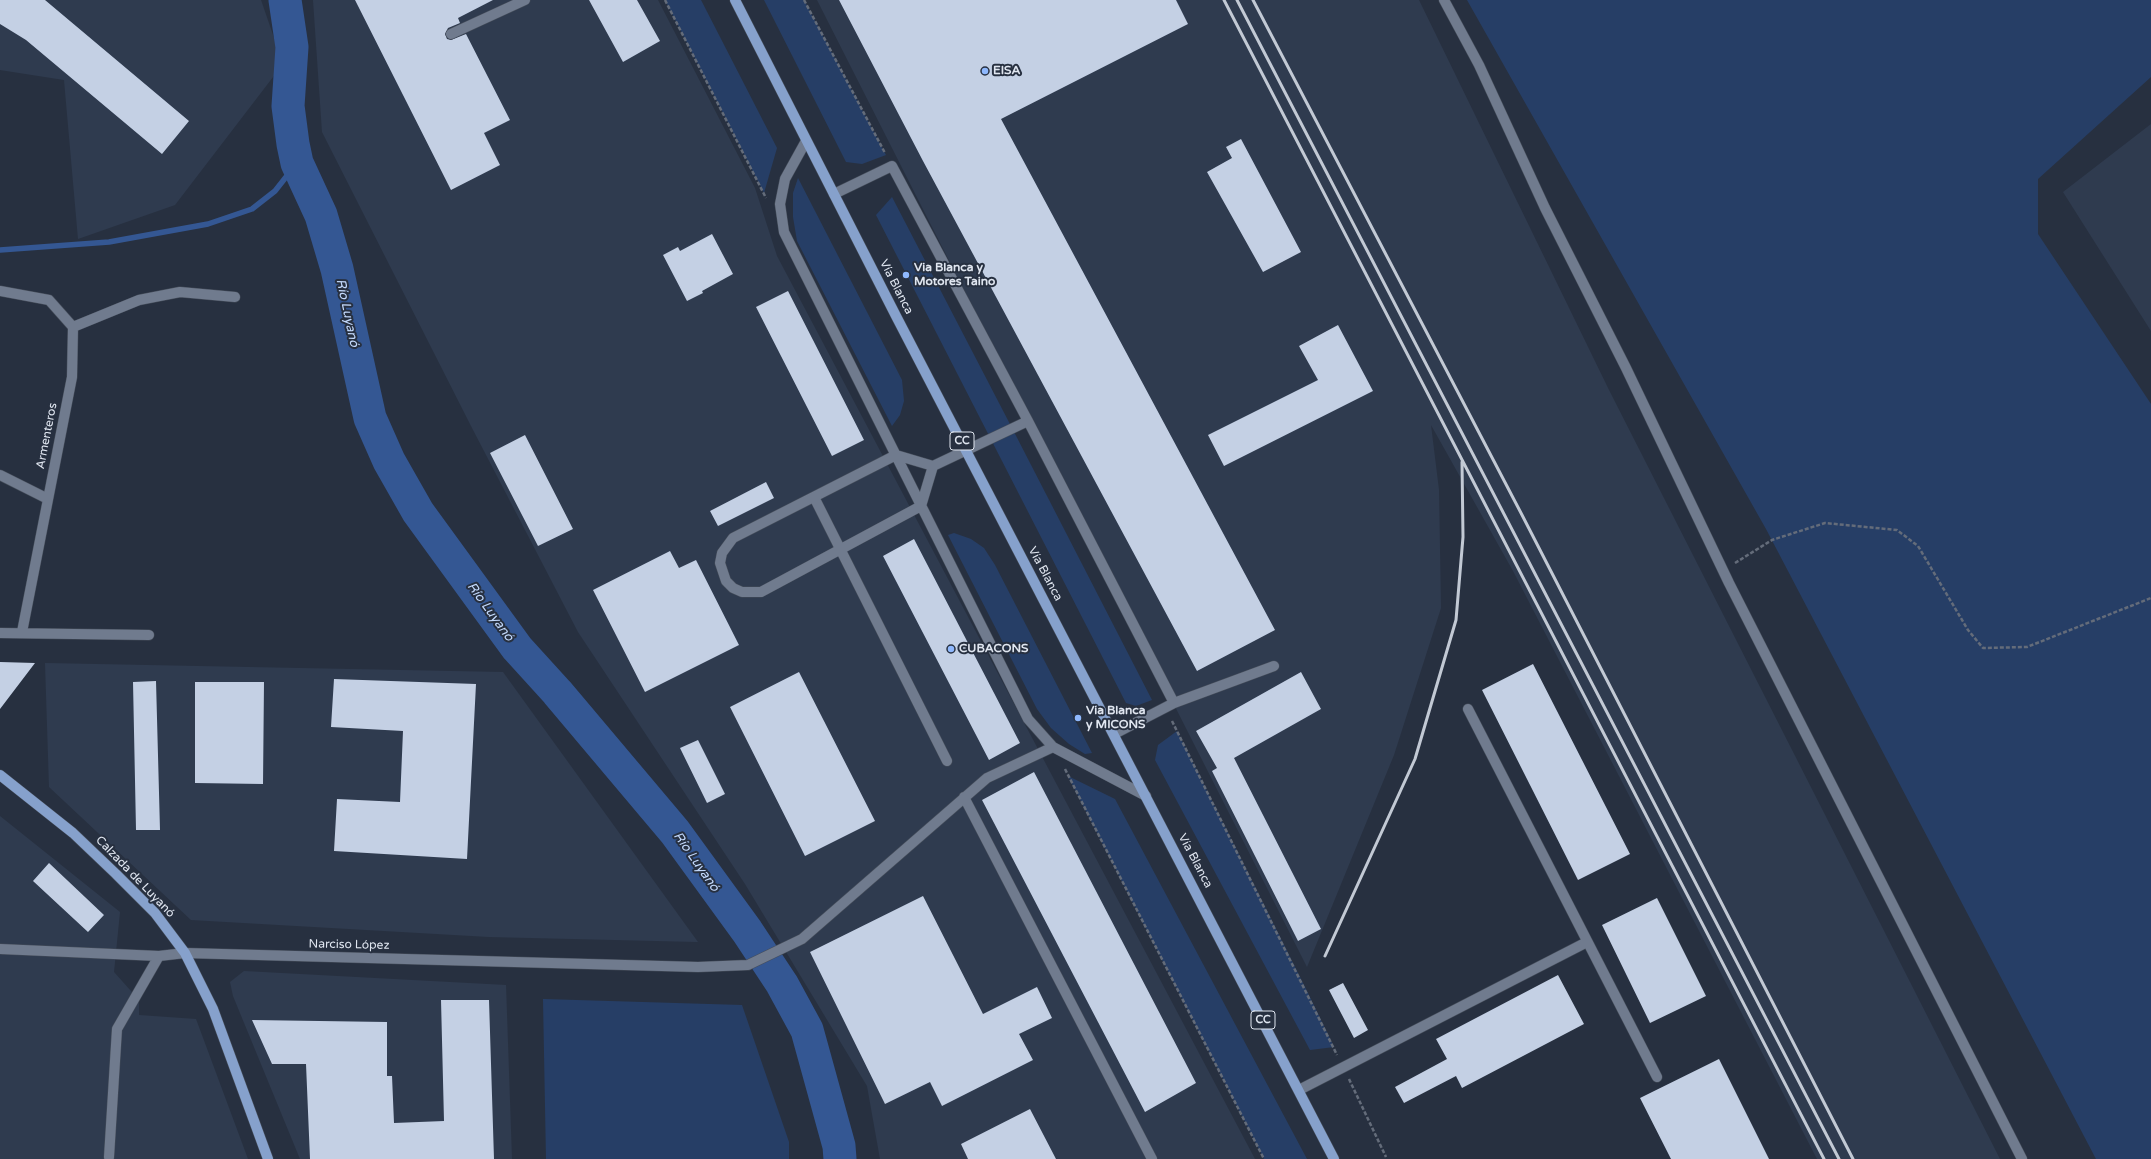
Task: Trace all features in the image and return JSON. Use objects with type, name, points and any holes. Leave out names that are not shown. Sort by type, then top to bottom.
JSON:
[{"type":"main road","name":"Vía Blanca","points":[[735,0],[966,450],[1334,1159]]},
{"type":"main road","name":"Calzada de Luyanó","points":[[0,775],[72,833],[105,864],[155,913],[185,953],[213,1009],[268,1159]]},
{"type":"street","points":[[451,34],[525,0]]},
{"type":"street","points":[[1444,0],[1480,65],[1545,208],[1626,368],[1723,571],[2022,1159]]},
{"type":"street","points":[[806,140],[786,179],[780,204],[784,232],[1028,719],[1053,747],[1146,796]]},
{"type":"street","points":[[834,194],[892,166],[1028,421],[1170,705]]},
{"type":"street","points":[[0,291],[49,300],[73,327],[139,300],[180,292],[235,296]]},
{"type":"street","name":"Armenteros","points":[[22,632],[72,377],[73,327]]},
{"type":"street","points":[[933,466],[921,506],[761,592],[742,592],[733,588],[722,572],[720,562],[722,553],[734,538],[896,455],[933,466],[1028,421]]},
{"type":"street","points":[[0,475],[48,499]]},
{"type":"street","points":[[814,497],[947,761]]},
{"type":"street","points":[[0,634],[22,632],[149,635]]},
{"type":"street","points":[[1114,734],[1170,705],[1274,666]]},
{"type":"street","points":[[1468,709],[1656,1077]]},
{"type":"street","name":"Narciso López","points":[[0,949],[159,956],[185,953],[698,967],[748,965],[802,939],[986,778],[1053,747]]},
{"type":"street","points":[[964,797],[1152,1159]]},
{"type":"street","points":[[1299,1090],[1587,942]]},
{"type":"street","points":[[109,1157],[117,1029],[159,956]]},
{"type":"path","points":[[664,0],[767,199]]},
{"type":"path","points":[[804,0],[892,166]]},
{"type":"path","points":[[1723,571],[1772,540],[1825,523],[1897,530],[1918,546],[1968,630],[1983,648],[2027,647],[2151,598]]},
{"type":"path","points":[[1170,705],[1386,1157]]},
{"type":"path","points":[[1064,768],[1264,1159]]},
{"type":"shaded area","points":[[0,0],[261,0],[283,64],[175,205],[78,239],[64,80],[0,70]]},
{"type":"shaded area","points":[[313,0],[658,0],[755,188],[777,256],[1255,1159],[880,1159],[867,1086],[745,884],[578,632],[471,426],[322,132]]},
{"type":"shaded area","points":[[665,0],[701,0],[777,148],[764,193]]},
{"type":"shaded area","points":[[764,0],[804,0],[886,155],[862,164],[846,162]]},
{"type":"shaded area","points":[[817,0],[1419,0],[1609,390],[2000,1159],[1817,1159],[1513,571],[1431,425],[1439,490],[1441,608],[1394,755],[1307,967]]},
{"type":"shaded area","points":[[1467,0],[2151,0],[2151,77],[2038,179],[2038,234],[2151,404],[2151,1159],[2096,1159],[1766,529]]},
{"type":"shaded area","points":[[2151,124],[2151,331],[2063,192]]},
{"type":"shaded area","points":[[798,178],[902,380],[904,401],[900,415],[892,426],[797,241],[793,217],[793,193]]},
{"type":"shaded area","points":[[892,197],[1152,700],[1136,706],[1126,703],[876,215]]},
{"type":"shaded area","points":[[954,533],[971,539],[984,548],[995,565],[1092,753],[1085,754],[1069,744],[1051,728],[1037,709],[948,535]]},
{"type":"shaded area","points":[[45,663],[503,672],[698,942],[489,937],[191,920],[49,787]]},
{"type":"shaded area","points":[[1177,731],[1334,1047],[1310,1050],[1155,760],[1158,745]]},
{"type":"shaded area","points":[[1068,776],[1115,799],[1307,1159],[1264,1159]]},
{"type":"shaded area","points":[[0,816],[120,912],[114,972],[139,1000],[139,1015],[196,1019],[248,1159],[0,1159]]},
{"type":"shaded area","points":[[244,971],[506,985],[512,1159],[300,1159],[233,996],[230,982]]},
{"type":"shaded area","points":[[543,999],[742,1005],[789,1142],[789,1159],[546,1159]]},
{"type":"building","points":[[0,0],[45,0],[189,121],[162,154],[26,40],[0,24]]},
{"type":"building","points":[[355,0],[493,0],[458,18],[460,23],[448,28],[445,34],[447,39],[451,40],[466,34],[510,120],[484,133],[500,165],[451,190]]},
{"type":"building","points":[[589,0],[637,0],[660,41],[623,62]]},
{"type":"building","points":[[839,0],[1176,0],[1188,24],[1001,119],[1275,630],[1197,671],[923,161]]},
{"type":"building","points":[[1241,139],[1301,252],[1263,272],[1207,172],[1232,158],[1226,147]]},
{"type":"building","points":[[712,234],[733,274],[687,301],[663,255],[678,247],[680,251]]},
{"type":"building","points":[[788,291],[864,440],[832,456],[756,307]]},
{"type":"building","points":[[1338,325],[1373,391],[1224,466],[1208,435],[1318,380],[1299,346]]},
{"type":"building","points":[[525,435],[573,529],[538,546],[490,453]]},
{"type":"building","points":[[766,482],[774,498],[718,526],[710,511]]},
{"type":"building","name":"CUBACONS","points":[[914,539],[1020,743],[989,760],[883,556]]},
{"type":"building","points":[[670,551],[679,568],[696,560],[739,645],[645,692],[593,590]]},
{"type":"building","points":[[0,662],[35,663],[0,709]]},
{"type":"building","points":[[1533,664],[1630,854],[1578,880],[1482,690]]},
{"type":"building","points":[[799,672],[875,821],[805,856],[730,707]]},
{"type":"building","points":[[1301,672],[1321,709],[1234,758],[1321,929],[1298,941],[1212,771],[1217,768],[1196,731]]},
{"type":"building","points":[[334,679],[476,684],[467,859],[334,851],[337,799],[400,802],[403,731],[331,727]]},
{"type":"building","points":[[156,681],[160,830],[136,830],[133,682]]},
{"type":"building","points":[[195,682],[264,682],[263,784],[195,783]]},
{"type":"building","points":[[698,740],[725,794],[707,803],[680,748]]},
{"type":"building","points":[[1034,772],[1196,1083],[1145,1112],[982,800]]},
{"type":"building","points":[[49,863],[104,915],[88,932],[33,881]]},
{"type":"building","points":[[923,896],[983,1014],[1037,987],[1052,1018],[1019,1034],[1033,1060],[942,1106],[930,1082],[885,1104],[810,952]]},
{"type":"building","points":[[1657,898],[1706,996],[1650,1023],[1602,925]]},
{"type":"building","points":[[1558,975],[1584,1024],[1462,1088],[1456,1076],[1404,1103],[1395,1087],[1447,1059],[1436,1039]]},
{"type":"building","points":[[1343,983],[1368,1030],[1354,1038],[1329,990]]},
{"type":"building","points":[[441,1000],[489,1000],[494,1159],[310,1159],[306,1064],[272,1064],[252,1020],[387,1022],[387,1076],[392,1076],[394,1123],[444,1121]]},
{"type":"building","points":[[1719,1059],[1769,1159],[1671,1159],[1640,1098]]},
{"type":"building","points":[[1030,1109],[1056,1159],[968,1159],[961,1144]]},
{"type":"waterway","name":"Río Luyanó","points":[[285,0],[292,47],[288,106],[297,163],[321,215],[337,269],[370,418],[389,461],[418,512],[517,648],[557,692],[675,832],[747,931],[782,984],[807,1030],[839,1146],[840,1159]]},
{"type":"waterway","points":[[0,250],[109,242],[208,224],[252,209],[275,191],[297,163]]},
{"type":"railway","points":[[1224,0],[1824,1159]]},
{"type":"railway","points":[[1237,0],[1839,1159]]},
{"type":"railway","points":[[1253,0],[1521,513],[1853,1159]]},
{"type":"railway","points":[[1325,956],[1415,759],[1456,620],[1463,537],[1462,462]]},
{"type":"place","name":"EISA","points":[[985,71]]},
{"type":"place","name":"Via Blanca y Motores Taino","points":[[906,275]]},
{"type":"place","name":"CUBACONS","points":[[951,649]]},
{"type":"place","name":"Via Blanca y MICONS","points":[[1078,718]]}]
